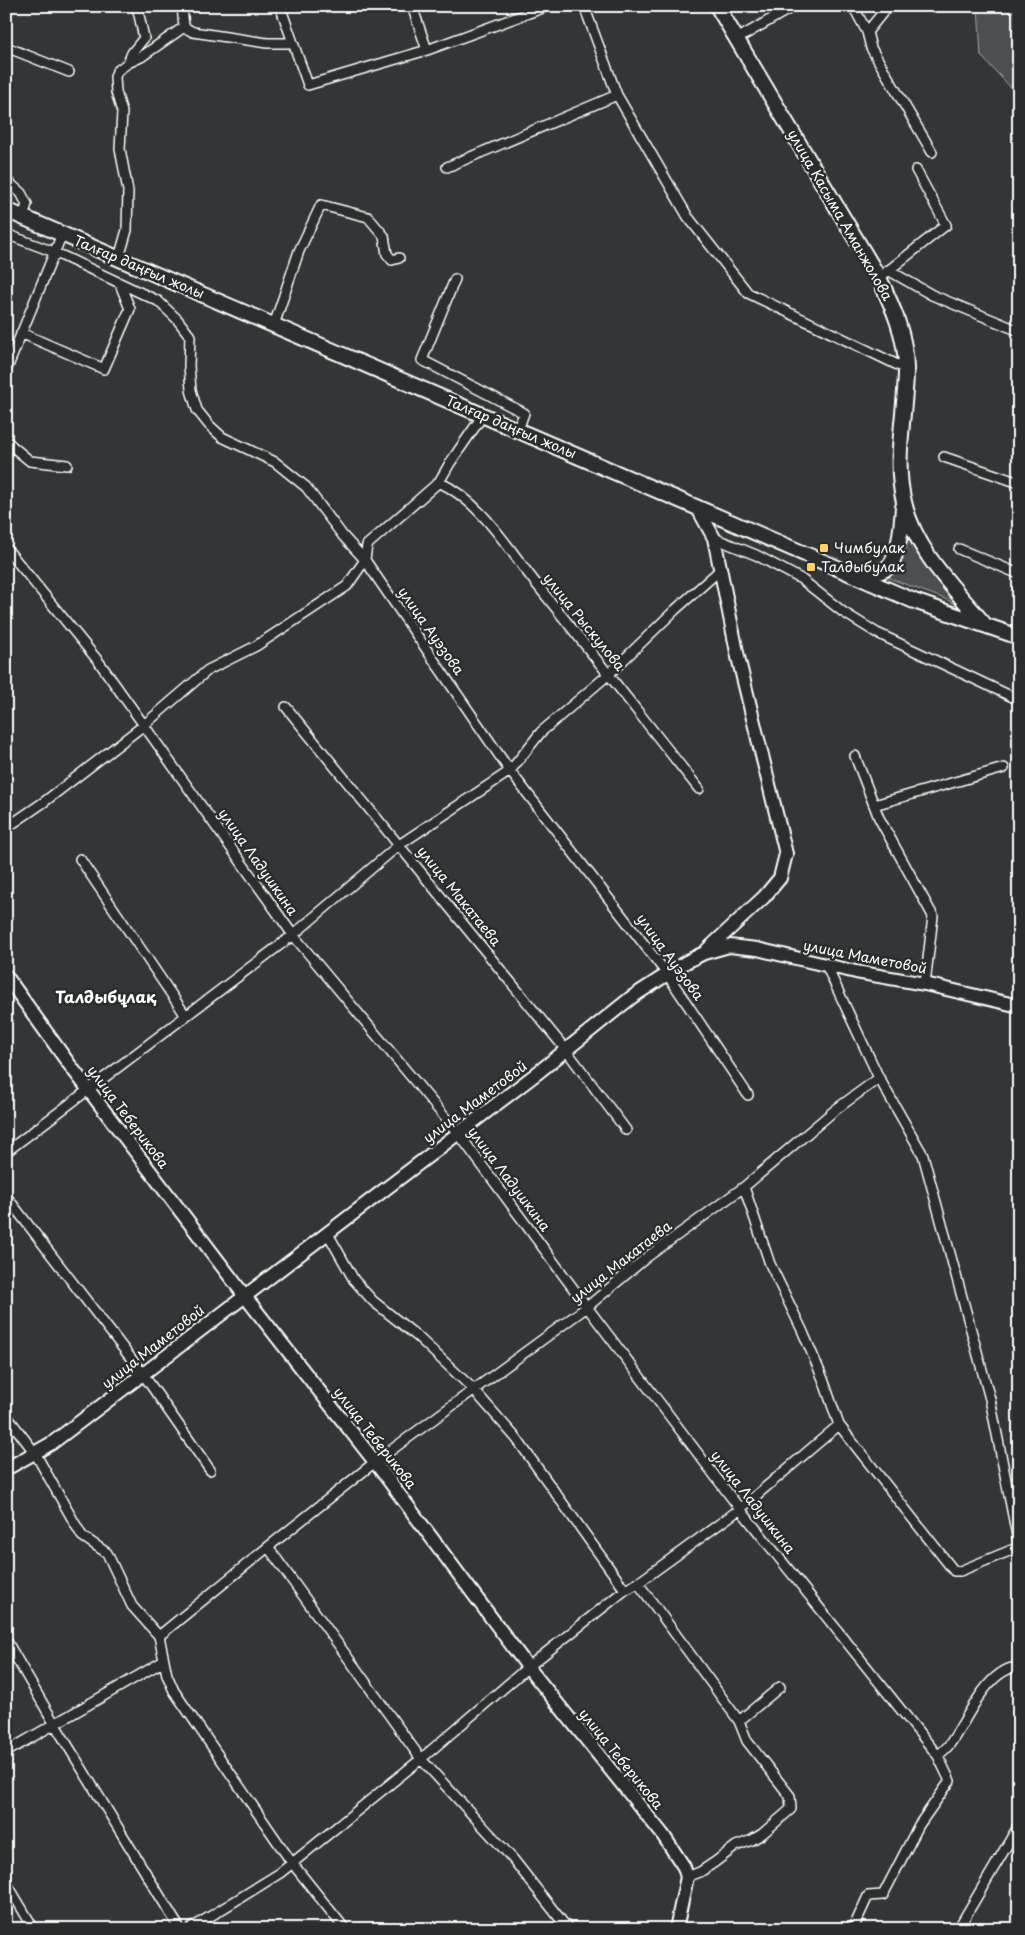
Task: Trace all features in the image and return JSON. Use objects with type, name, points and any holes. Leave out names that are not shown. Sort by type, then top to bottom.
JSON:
[{"type":"main road","name":"улица Касыма Аманжолова","points":[[717,6],[884,274],[899,324],[906,368],[900,476],[904,502],[914,532],[930,558],[985,626]]},
{"type":"main road","name":"Талғар даңғыл жолы","points":[[6,210],[914,601],[1019,637]]},
{"type":"main road","points":[[856,576],[875,574],[888,567],[898,548],[904,502]]},
{"type":"street","points":[[128,63],[132,53],[144,38],[137,6]]},
{"type":"street","points":[[182,6],[184,27]]},
{"type":"street","points":[[280,6],[308,85],[427,50],[548,6]]},
{"type":"street","points":[[412,6],[427,50]]},
{"type":"street","points":[[584,6],[617,95],[688,217],[748,293],[906,368]]},
{"type":"street","points":[[737,40],[794,6]]},
{"type":"street","points":[[853,6],[867,32],[871,48],[932,152]]},
{"type":"street","points":[[867,32],[888,6]]},
{"type":"street","points":[[119,258],[127,230],[128,191],[120,148],[122,112],[116,92],[115,77],[117,71],[128,63],[141,57],[184,27]]},
{"type":"street","points":[[184,27],[194,32],[267,43],[292,43]]},
{"type":"street","points":[[6,47],[69,72]]},
{"type":"street","points":[[447,167],[617,95]]},
{"type":"street","points":[[916,170],[946,225],[884,274],[1019,331]]},
{"type":"street","points":[[6,180],[21,193],[27,204],[22,217]]},
{"type":"street","points":[[274,325],[300,251],[321,205],[368,217],[384,236],[387,254],[392,260],[398,258]]},
{"type":"street","name":"улица Ауэзова","points":[[6,234],[54,252],[158,301],[177,318],[190,336],[189,366],[197,410],[209,426],[222,437],[275,462],[306,488],[343,536],[365,560],[510,771],[667,974],[748,1095]]},
{"type":"street","points":[[6,371],[62,234]]},
{"type":"street","points":[[455,279],[422,360],[524,413],[518,430]]},
{"type":"street","points":[[21,334],[104,368],[130,309],[120,284]]},
{"type":"street","points":[[6,828],[44,802],[144,725],[208,670],[256,646],[347,586],[365,560],[367,545],[439,482],[483,415]]},
{"type":"street","points":[[6,440],[30,461],[67,465]]},
{"type":"street","points":[[944,457],[1019,484]]},
{"type":"street","name":"улица Рыскулова","points":[[439,482],[452,488],[483,514],[699,789]]},
{"type":"street","points":[[697,507],[714,538],[738,657],[786,854],[780,878],[764,897],[704,953]]},
{"type":"street","points":[[714,538],[756,555],[801,579],[843,612],[877,633],[1019,700]]},
{"type":"street","name":"улица Ладушкина","points":[[6,548],[99,662],[293,935],[458,1133],[586,1307],[740,1509],[938,1756],[950,1781],[920,1825],[883,1895],[868,1896],[853,1929]]},
{"type":"street","points":[[959,549],[1019,574]]},
{"type":"street","points":[[6,1152],[293,935],[400,845],[510,771],[541,732],[608,674],[720,570]]},
{"type":"street","name":"улица Макатаева","points":[[286,707],[566,1050],[626,1130]]},
{"type":"street","points":[[855,756],[874,805],[898,855],[932,916],[925,984]]},
{"type":"street","points":[[874,805],[1004,768]]},
{"type":"street","points":[[80,859],[186,1016]]},
{"type":"street","name":"улица Маметовой","points":[[6,1469],[52,1443],[566,1050],[632,997],[704,953],[728,946],[757,949],[856,972],[925,984],[1019,1006]]},
{"type":"street","points":[[744,1187],[770,1264],[824,1379],[838,1425],[954,1571],[960,1571],[1019,1547],[990,1399],[923,1155],[879,1078],[826,965]]},
{"type":"street","name":"улица Теберикова","points":[[6,976],[88,1090],[244,1296],[375,1462],[528,1666],[662,1835],[684,1866],[687,1877]]},
{"type":"street","name":"улица Макатаева","points":[[159,1636],[375,1462],[586,1307],[647,1257],[744,1187],[835,1110],[879,1078]]},
{"type":"street","points":[[6,1196],[143,1374],[210,1470]]},
{"type":"street","points":[[327,1232],[354,1280],[367,1294],[418,1337],[473,1389],[516,1438],[625,1590]]},
{"type":"street","points":[[6,1415],[35,1453],[82,1536],[107,1553],[132,1606],[159,1636],[166,1675],[174,1691],[292,1863],[344,1929]]},
{"type":"street","points":[[190,1929],[280,1873],[421,1759],[528,1666],[625,1590],[638,1583],[740,1509],[838,1425]]},
{"type":"street","points":[[268,1547],[421,1759],[513,1859],[568,1929]]},
{"type":"street","points":[[638,1583],[740,1721],[747,1741],[790,1796],[791,1809],[762,1834],[736,1846],[700,1872],[687,1877],[676,1929]]},
{"type":"street","points":[[6,1640],[54,1723],[180,1929]]},
{"type":"street","points":[[6,1752],[164,1661]]},
{"type":"street","points":[[938,1756],[948,1746],[985,1687],[1010,1667],[1019,1666]]},
{"type":"street","points":[[740,1721],[780,1687]]},
{"type":"street","points":[[958,1929],[1019,1825]]},
{"type":"street","points":[[6,1882],[34,1929]]},
{"type":"shaded area","points":[[978,6],[1019,6],[1019,96],[981,56]]},
{"type":"shaded area","points":[[908,539],[950,596],[967,611],[950,601],[886,577],[901,564]]},
{"type":"place","name":"Чимбулак","points":[[824,548]]},
{"type":"place","name":"Талдыбулак","points":[[811,567]]},
{"type":"district","name":"Талдыбұлақ","points":[[106,997]]}]
